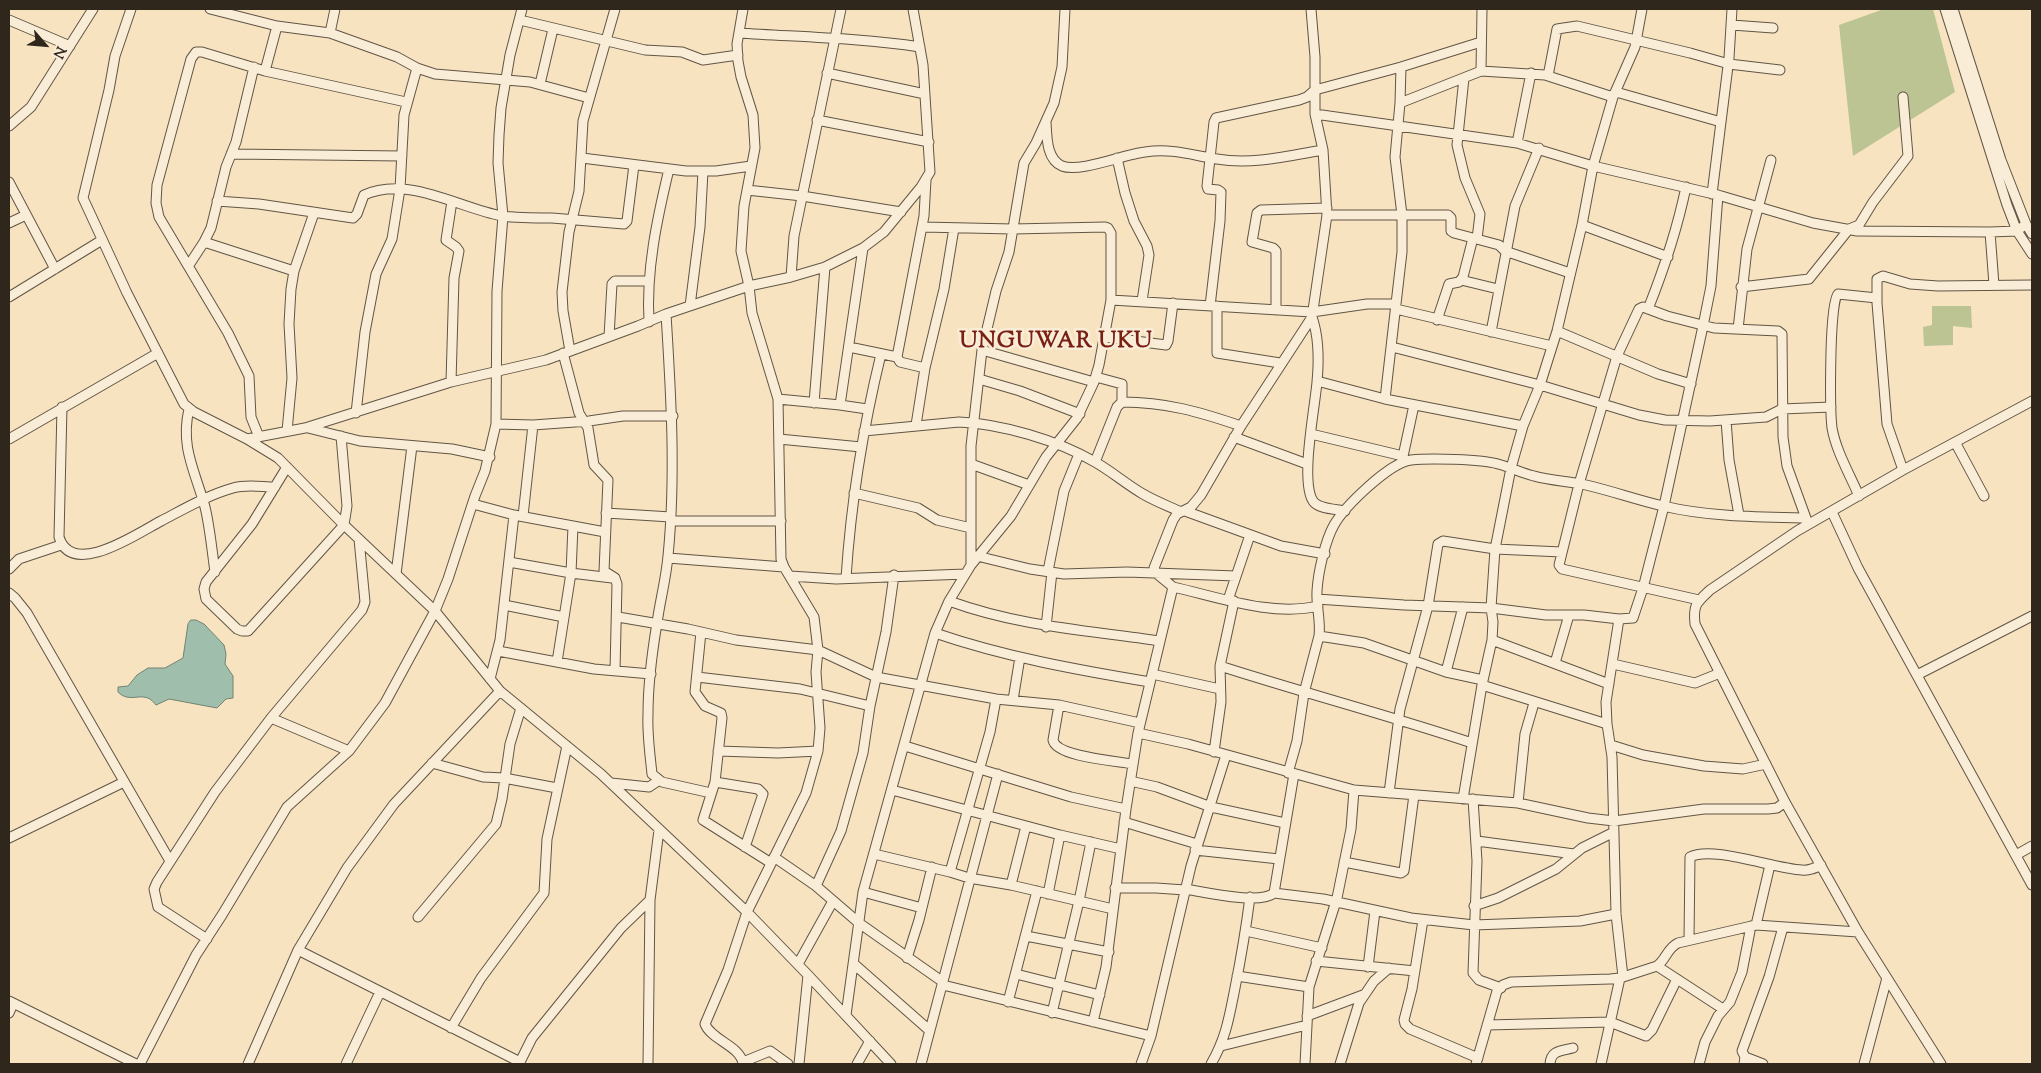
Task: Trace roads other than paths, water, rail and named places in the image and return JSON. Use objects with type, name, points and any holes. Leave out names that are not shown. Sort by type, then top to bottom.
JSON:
[{"type":"street","points":[[9,126],[31,107],[93,9]]},
{"type":"street","points":[[131,9],[114,56],[109,90],[83,198],[184,404],[188,409],[272,454],[287,467],[344,525],[435,611],[500,691],[611,783],[747,912],[892,1064]]},
{"type":"street","points":[[210,9],[276,26],[330,33],[396,57],[417,68],[435,74],[540,84],[589,98]]},
{"type":"street","points":[[330,33],[335,9]]},
{"type":"street","points":[[140,1064],[183,978],[286,807],[349,751],[386,703],[435,611],[448,579],[472,504],[490,457],[496,424],[497,291],[503,216],[498,163],[500,117],[510,55],[522,9]]},
{"type":"street","points":[[615,9],[583,121],[579,191],[569,232],[562,292],[566,352],[579,413],[588,428],[595,468],[608,480],[604,571],[615,578],[617,584],[616,671]]},
{"type":"street","points":[[743,9],[738,55],[741,76],[753,115],[755,148],[746,190],[741,242],[752,313],[778,399],[781,559],[814,617],[818,650],[816,692],[820,728],[818,751],[806,793],[747,912],[728,970],[705,1024],[709,1030],[740,1056],[743,1063],[770,1051],[788,1064]]},
{"type":"street","points":[[791,277],[794,236],[840,9]]},
{"type":"street","points":[[897,358],[922,227],[926,180],[931,164],[920,47],[913,9]]},
{"type":"street","points":[[971,564],[971,446],[982,350],[988,319],[1009,252],[1024,164],[1054,103],[1062,67],[1065,9]]},
{"type":"street","points":[[1311,9],[1315,57],[1315,114],[1323,150],[1327,212],[1312,315],[1317,337],[1317,381],[1307,464],[1313,502],[1317,505],[1345,511]]},
{"type":"street","points":[[1481,71],[1482,9]]},
{"type":"street","points":[[1463,799],[1492,640],[1493,622],[1491,608],[1496,549],[1511,468],[1523,426],[1540,385],[1557,331],[1582,225],[1593,166],[1615,94],[1637,40],[1642,9]]},
{"type":"street","points":[[1312,315],[1240,426],[1201,495],[1191,507],[1172,520],[1154,564],[1156,573],[1173,587],[1271,609],[1306,609],[1318,602],[1491,608],[1531,614],[1618,619],[1633,618],[1643,588],[1664,506],[1711,286],[1715,194],[1721,122],[1729,64],[1732,9]]},
{"type":"street","points":[[1945,9],[2016,231],[2032,254]]},
{"type":"street","points":[[1953,9],[2001,160],[2026,224],[2032,234]]},
{"type":"street","points":[[9,20],[70,46]]},
{"type":"street","points":[[520,20],[645,50],[682,52],[703,60],[738,55]]},
{"type":"street","points":[[1732,25],[1773,28]]},
{"type":"street","points":[[265,71],[276,26]]},
{"type":"street","points":[[1548,76],[1557,29],[1577,26],[1729,64],[1780,70]]},
{"type":"street","points":[[540,84],[553,29]]},
{"type":"street","points":[[739,33],[876,41],[920,47]]},
{"type":"street","points":[[1280,363],[1217,353],[1213,306],[1221,192],[1207,188],[1209,157],[1216,118],[1299,100],[1307,97],[1315,90],[1401,68],[1481,42]]},
{"type":"street","points":[[259,437],[251,418],[249,376],[228,333],[159,217],[156,203],[157,185],[191,60],[196,52],[202,52],[265,71],[406,102]]},
{"type":"street","points":[[189,265],[211,228],[254,67]]},
{"type":"street","points":[[356,413],[365,332],[376,274],[392,239],[400,189],[406,102],[417,68]]},
{"type":"street","points":[[1385,399],[1402,252],[1402,215],[1395,157],[1401,68]]},
{"type":"street","points":[[1400,102],[1481,71],[1531,73],[1721,122]]},
{"type":"street","points":[[827,73],[925,94]]},
{"type":"street","points":[[1517,143],[1531,73]]},
{"type":"street","points":[[1461,280],[1475,238],[1480,214],[1460,161],[1458,134],[1464,78]]},
{"type":"street","points":[[1741,287],[1809,279],[1850,229],[1859,225],[1873,202],[1908,156],[1903,97]]},
{"type":"street","points":[[1315,114],[1517,143],[1539,148],[1593,166],[1715,194],[1812,222],[1850,229],[1990,232],[2016,231],[2026,224]]},
{"type":"street","points":[[817,120],[929,142]]},
{"type":"street","points":[[1046,120],[1051,154],[1056,162],[1064,167],[1086,166],[1144,152],[1170,150],[1238,160],[1267,160],[1323,150]]},
{"type":"street","points":[[1491,332],[1505,251],[1522,188],[1539,148]]},
{"type":"street","points":[[231,154],[402,156]]},
{"type":"street","points":[[582,158],[669,169],[703,171],[751,166]]},
{"type":"street","points":[[1117,158],[1134,221],[1147,246],[1149,255],[1142,301]]},
{"type":"street","points":[[1738,329],[1741,287],[1747,249],[1771,160]]},
{"type":"street","points":[[217,201],[259,204],[353,218],[357,214],[364,195],[372,192],[400,189],[432,195],[476,210],[503,216],[626,223],[634,165]]},
{"type":"street","points":[[649,322],[648,281],[658,216],[669,169]]},
{"type":"street","points":[[690,306],[700,227],[703,171]]},
{"type":"street","points":[[247,439],[305,428],[451,382],[497,373],[566,352],[666,314],[749,286],[825,267],[863,248],[884,232],[926,180]]},
{"type":"street","points":[[9,182],[55,269]]},
{"type":"street","points":[[1648,309],[1668,257],[1686,188]]},
{"type":"street","points":[[746,190],[802,196],[901,212]]},
{"type":"street","points":[[451,382],[454,278],[459,251],[446,240],[452,201]]},
{"type":"street","points":[[1276,310],[1276,251],[1273,248],[1252,242],[1257,213],[1261,210],[1448,215],[1451,218],[1452,232],[1499,245],[1505,251],[1570,273]]},
{"type":"street","points":[[287,431],[292,368],[289,324],[291,289],[294,270],[314,213]]},
{"type":"street","points":[[9,223],[26,215]]},
{"type":"street","points":[[1582,225],[1668,257]]},
{"type":"street","points":[[846,1015],[863,892],[935,633],[949,601],[976,556],[1011,516],[1046,457],[1080,414],[1095,380],[1111,300],[1111,233],[1108,228],[1014,229],[922,227]]},
{"type":"street","points":[[916,425],[925,368],[944,290],[954,228]]},
{"type":"street","points":[[1990,232],[1994,285]]},
{"type":"street","points":[[9,297],[102,240]]},
{"type":"street","points":[[204,242],[294,270]]},
{"type":"street","points":[[840,405],[863,248]]},
{"type":"street","points":[[814,403],[825,267]]},
{"type":"street","points":[[1903,470],[1887,424],[1876,283],[1880,277],[1883,276],[1910,284],[1938,286],[2032,285]]},
{"type":"street","points":[[1437,320],[1449,284],[1461,280],[1498,289]]},
{"type":"street","points":[[609,337],[612,284],[615,281],[648,281]]},
{"type":"street","points":[[1859,496],[1832,428],[1832,308],[1835,296],[1838,294],[1877,298]]},
{"type":"street","points":[[1111,300],[1276,310],[1312,315],[1367,304],[1396,306],[1437,320],[1552,346]]},
{"type":"street","points":[[1105,337],[1166,345],[1173,303]]},
{"type":"street","points":[[1699,600],[1562,569],[1559,565],[1602,403],[1617,356],[1639,309],[1643,307],[1703,326],[1778,331],[1782,334],[1782,437],[1788,466],[1807,522]]},
{"type":"street","points":[[666,314],[673,416],[671,519],[668,558],[657,623],[648,713],[652,774],[658,781],[711,793]]},
{"type":"street","points":[[1557,331],[1658,374],[1691,384]]},
{"type":"street","points":[[849,346],[897,358],[900,362],[925,368]]},
{"type":"street","points":[[1392,347],[1540,385],[1639,415],[1665,420],[1726,420],[1766,417],[1782,409],[1832,407]]},
{"type":"street","points":[[982,350],[1095,380],[1122,384],[1122,402],[1117,407],[1095,462]]},
{"type":"street","points":[[9,439],[158,353]]},
{"type":"street","points":[[846,578],[854,493],[868,409],[880,354]]},
{"type":"street","points":[[979,379],[1020,391],[1080,414]]},
{"type":"street","points":[[1317,381],[1385,399],[1523,426]]},
{"type":"street","points":[[778,399],[868,409]]},
{"type":"street","points":[[1941,1064],[1858,932],[1785,802],[1695,624],[1693,610],[1699,600],[1710,590],[1807,522],[1832,512],[1903,470],[2032,401]]},
{"type":"street","points":[[1122,402],[1179,407],[1197,411],[1240,426]]},
{"type":"street","points":[[1116,888],[1156,888],[1250,897],[1269,897],[1274,893],[1304,693],[1319,636],[1319,576],[1325,554],[1333,527],[1345,511],[1372,484],[1402,460],[1414,405]]},
{"type":"street","points":[[62,407],[59,537],[61,545],[74,554],[97,552],[131,539],[203,500],[235,487],[275,487]]},
{"type":"street","points":[[188,409],[185,425],[188,452],[208,522],[215,572]]},
{"type":"street","points":[[496,424],[533,425],[583,422],[623,416],[673,416]]},
{"type":"street","points":[[1726,420],[1729,460],[1739,515]]},
{"type":"street","points":[[864,431],[916,425],[974,423],[1008,429],[1056,444],[1079,454],[1095,462],[1144,495],[1183,512],[1281,546],[1325,554]]},
{"type":"street","points":[[490,679],[498,651],[509,562],[533,425]]},
{"type":"street","points":[[305,428],[360,441],[452,449],[490,457]]},
{"type":"street","points":[[1311,434],[1402,460],[1496,463],[1535,477],[1579,484],[1664,506],[1699,512],[1807,522]]},
{"type":"street","points":[[287,467],[252,524],[206,582],[204,589],[206,599],[237,629],[242,631],[248,631],[344,525],[347,506],[341,436]]},
{"type":"street","points":[[1234,437],[1307,464]]},
{"type":"street","points":[[779,439],[861,447]]},
{"type":"street","points":[[1955,442],[1984,496]]},
{"type":"street","points":[[396,574],[412,446]]},
{"type":"street","points":[[1046,627],[1050,572],[1064,491],[1079,454]]},
{"type":"street","points":[[971,464],[1029,485]]},
{"type":"street","points":[[854,493],[918,508],[937,520],[971,528]]},
{"type":"street","points":[[472,504],[605,532]]},
{"type":"street","points":[[606,512],[671,519],[781,521]]},
{"type":"street","points":[[1832,512],[1858,568],[2032,885]]},
{"type":"street","points":[[557,662],[571,573],[573,526]]},
{"type":"street","points":[[1214,752],[1221,702],[1220,666],[1236,576],[1250,535]]},
{"type":"street","points":[[207,939],[158,907],[154,889],[215,792],[271,718],[362,610],[365,602],[359,539]]},
{"type":"street","points":[[1389,793],[1400,709],[1415,661],[1428,606],[1440,541],[1496,549],[1562,552]]},
{"type":"street","points":[[9,568],[19,559],[61,545]]},
{"type":"street","points":[[976,556],[1050,572],[1073,574],[1127,572],[1202,573],[1236,576]]},
{"type":"street","points":[[668,558],[784,567]]},
{"type":"street","points":[[509,562],[571,573],[615,578]]},
{"type":"street","points":[[790,576],[846,578],[965,574]]},
{"type":"street","points":[[816,886],[841,831],[863,754],[870,706],[886,632],[894,575]]},
{"type":"street","points":[[1093,1022],[1109,952],[1124,822],[1139,728],[1173,587]]},
{"type":"street","points":[[9,594],[15,598],[27,613],[170,861]]},
{"type":"street","points":[[949,601],[981,613],[1046,627],[1160,641]]},
{"type":"street","points":[[504,605],[564,617]]},
{"type":"street","points":[[1446,672],[1463,607]]},
{"type":"street","points":[[1555,663],[1569,615]]},
{"type":"street","points":[[1917,675],[2032,616]]},
{"type":"street","points":[[618,617],[657,623],[736,640],[818,650],[876,677],[919,686],[996,699],[1059,705],[1214,752],[1354,790],[1518,803],[1588,818],[1614,821],[1704,809],[1768,809],[1777,808],[1785,802]]},
{"type":"street","points":[[1601,1064],[1622,978],[1616,914],[1611,744],[1607,724],[1606,702],[1618,619]]},
{"type":"street","points":[[701,632],[696,692],[698,699],[705,706],[722,714],[715,782],[703,820],[816,886],[859,923],[943,984],[1008,1002],[1151,1036]]},
{"type":"street","points":[[935,633],[1071,669],[1151,678],[1220,689]]},
{"type":"street","points":[[1319,636],[1364,643],[1446,672],[1483,682],[1534,702],[1607,724]]},
{"type":"street","points":[[1492,640],[1610,684]]},
{"type":"street","points":[[498,651],[594,669],[651,674]]},
{"type":"street","points":[[1014,700],[1020,657]]},
{"type":"street","points":[[1613,664],[1695,683],[1720,673]]},
{"type":"street","points":[[1220,666],[1304,693],[1400,719],[1472,743]]},
{"type":"street","points":[[697,677],[816,692],[870,706]]},
{"type":"street","points":[[248,1064],[298,950],[347,868],[394,804],[500,691]]},
{"type":"street","points":[[950,872],[981,768],[996,699]]},
{"type":"street","points":[[1518,803],[1525,734],[1534,702]]},
{"type":"street","points":[[1059,705],[1053,740],[1053,744],[1057,748],[1081,756],[1133,764]]},
{"type":"street","points":[[418,917],[496,824],[510,744],[521,708]]},
{"type":"street","points":[[271,718],[349,751]]},
{"type":"street","points":[[1611,744],[1642,755],[1704,766],[1743,769],[1766,764]]},
{"type":"street","points":[[451,1028],[481,978],[544,893],[547,838],[567,746]]},
{"type":"street","points":[[905,746],[1071,797],[1126,809]]},
{"type":"street","points":[[718,751],[778,753],[818,751]]},
{"type":"street","points":[[1141,1064],[1151,1036],[1196,847],[1211,807],[1226,755]]},
{"type":"street","points":[[432,763],[483,777],[504,778],[557,788]]},
{"type":"street","points":[[921,1064],[998,774]]},
{"type":"street","points":[[611,783],[648,787],[658,781]]},
{"type":"street","points":[[1130,781],[1157,787],[1211,807],[1285,823]]},
{"type":"street","points":[[9,838],[124,782]]},
{"type":"street","points":[[715,782],[758,789],[763,794],[745,846]]},
{"type":"street","points":[[892,790],[1060,835],[1121,849]]},
{"type":"street","points":[[1305,1064],[1309,987],[1336,902],[1351,829],[1354,790]]},
{"type":"street","points":[[1344,862],[1401,873],[1404,871],[1414,795]]},
{"type":"street","points":[[1474,800],[1476,842],[1473,973],[1479,980],[1501,988]]},
{"type":"street","points":[[1124,822],[1196,847],[1279,859]]},
{"type":"street","points":[[1011,885],[1026,826]]},
{"type":"street","points":[[648,1064],[650,900],[660,830]]},
{"type":"street","points":[[1474,906],[1498,898],[1556,869],[1574,854],[1614,832]]},
{"type":"street","points":[[1048,894],[1060,835]]},
{"type":"street","points":[[1052,1013],[1079,901],[1090,842]]},
{"type":"street","points":[[1476,842],[1574,854]]},
{"type":"street","points":[[2016,855],[2032,846]]},
{"type":"street","points":[[874,854],[932,867],[969,878],[1011,885],[1113,909]]},
{"type":"street","points":[[1689,940],[1690,856],[1695,854],[1714,854],[1802,870],[1821,865]]},
{"type":"street","points":[[1699,1064],[1705,1042],[1723,1009],[1730,1002],[1742,972],[1770,865]]},
{"type":"street","points":[[907,958],[932,867]]},
{"type":"street","points":[[1008,1002],[1037,891]]},
{"type":"street","points":[[863,892],[922,908]]},
{"type":"street","points":[[1274,893],[1322,898],[1423,920],[1474,925],[1580,921],[1616,914]]},
{"type":"street","points":[[1211,1064],[1221,1046],[1238,976],[1250,897]]},
{"type":"street","points":[[298,950],[519,1063],[538,1031],[621,928],[650,900]]},
{"type":"street","points":[[798,964],[833,901]]},
{"type":"street","points":[[1368,967],[1375,911]]},
{"type":"street","points":[[1423,920],[1415,971],[1404,1020],[1407,1027],[1477,1061],[1497,991],[1511,982],[1622,978],[1662,963],[1674,945],[1753,925],[1858,932]]},
{"type":"street","points":[[1763,1064],[1744,1061],[1742,1051],[1769,977],[1783,927]]},
{"type":"street","points":[[1246,931],[1322,948]]},
{"type":"street","points":[[1026,936],[1109,952]]},
{"type":"street","points":[[1316,961],[1415,971]]},
{"type":"street","points":[[854,964],[929,1030]]},
{"type":"street","points":[[1657,966],[1723,1009]]},
{"type":"street","points":[[1340,1064],[1363,995],[1374,981],[1389,968]]},
{"type":"street","points":[[799,1064],[808,974]]},
{"type":"street","points":[[1016,974],[1100,994]]},
{"type":"street","points":[[1238,976],[1309,987]]},
{"type":"street","points":[[1864,1064],[1887,978]]},
{"type":"street","points":[[1487,1025],[1610,1022],[1646,1036],[1650,1035],[1677,980]]},
{"type":"street","points":[[346,1064],[380,992]]},
{"type":"street","points":[[1221,1046],[1307,1020],[1363,995]]},
{"type":"street","points":[[9,1013],[11,1002],[136,1064]]},
{"type":"street","points":[[856,1064],[870,1040]]},
{"type":"street","points":[[1550,1064],[1551,1056],[1554,1052],[1573,1048]]},
{"type":"district","name":"UNGUWAR UKU","points":[[1056,343]]}]
